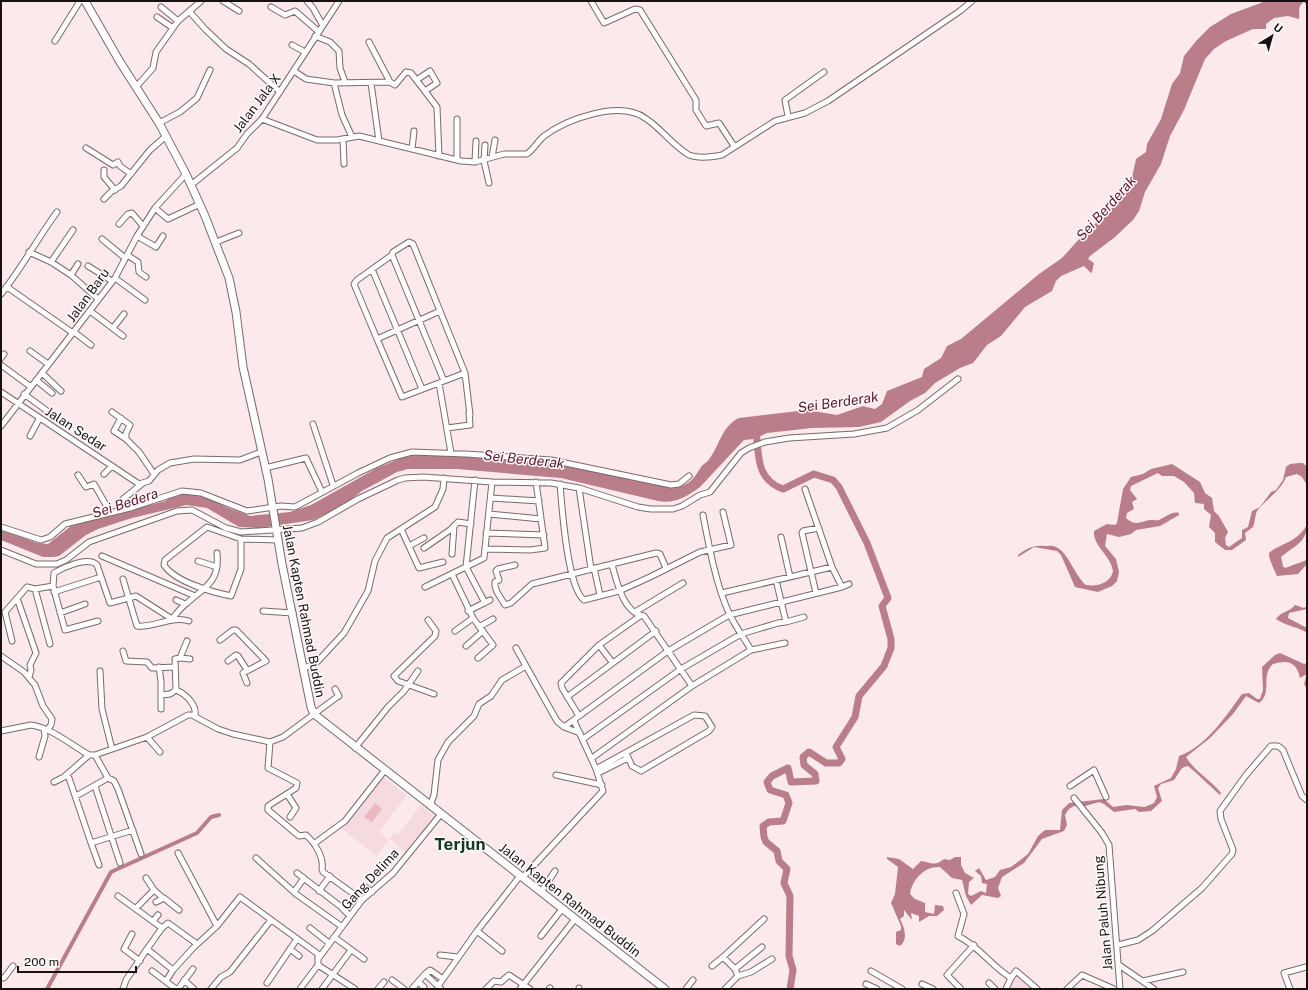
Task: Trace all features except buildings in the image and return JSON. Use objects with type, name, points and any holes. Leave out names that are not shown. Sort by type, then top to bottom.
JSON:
[{"type":"main road","name":"Jalan Kapten Rahmad Buddin","points":[[86,1],[136,87],[159,123],[186,174],[216,242],[229,278],[236,312],[242,358],[265,468],[303,668],[311,707],[314,714],[665,989]]},
{"type":"street","points":[[54,41],[80,1]]},
{"type":"street","points":[[136,87],[153,68],[156,52],[178,21],[201,1]]},
{"type":"street","points":[[223,1],[239,11]]},
{"type":"street","points":[[307,1],[313,8],[322,24]]},
{"type":"street","name":"Jalan Jala X","points":[[191,185],[237,148],[247,134],[262,119],[338,1]]},
{"type":"street","points":[[591,1],[604,23],[635,9],[640,10],[696,100],[696,110],[706,126],[719,123],[734,146]]},
{"type":"street","points":[[262,119],[317,140],[343,139],[359,136],[438,156],[475,162],[484,161],[504,154],[527,154],[545,135],[582,117],[591,114],[622,111],[632,112],[646,118],[685,152],[695,157],[722,155],[734,146],[762,131],[776,121],[788,116],[805,113],[828,101],[960,11],[972,1]]},
{"type":"street","points":[[161,6],[178,21]]},
{"type":"street","points":[[271,7],[286,15],[294,10],[318,31]]},
{"type":"street","points":[[189,11],[226,49],[249,64],[280,92]]},
{"type":"street","points":[[157,17],[173,28]]},
{"type":"street","points":[[315,36],[330,42],[339,51],[340,68],[345,82]]},
{"type":"street","points":[[369,42],[390,82]]},
{"type":"street","points":[[292,45],[305,52]]},
{"type":"street","points":[[159,123],[180,112],[197,98],[210,70]]},
{"type":"street","points":[[418,79],[431,70],[437,83],[425,90]]},
{"type":"street","points":[[294,71],[306,79],[334,83],[390,82],[396,85],[406,72],[411,73],[418,79],[438,110],[438,156]]},
{"type":"street","points":[[788,116],[785,100],[824,72]]},
{"type":"street","points":[[334,83],[342,115],[351,137]]},
{"type":"street","points":[[371,83],[380,141]]},
{"type":"street","points":[[457,119],[457,160]]},
{"type":"street","points":[[412,149],[414,131]]},
{"type":"street","points":[[104,199],[121,186],[150,150],[166,136]]},
{"type":"street","points":[[343,139],[344,164]]},
{"type":"street","points":[[492,157],[495,140]]},
{"type":"street","points":[[475,162],[476,141]]},
{"type":"street","points":[[485,145],[484,161],[489,183]]},
{"type":"street","points":[[86,148],[113,165],[118,162],[120,166],[131,174]]},
{"type":"street","points":[[104,170],[104,177],[115,190]]},
{"type":"street","name":"Jalan Baru","points":[[1,426],[17,403],[73,333],[113,279],[137,236],[155,208],[186,174]]},
{"type":"street","points":[[155,208],[168,220],[200,204]]},
{"type":"street","points":[[1,294],[20,271],[29,252],[56,212]]},
{"type":"street","points":[[119,224],[128,214],[132,213],[143,226]]},
{"type":"street","points":[[51,262],[73,230]]},
{"type":"street","points":[[216,242],[239,233]]},
{"type":"street","points":[[137,236],[156,247],[163,236]]},
{"type":"street","points":[[102,239],[126,256],[138,262],[139,272],[146,277]]},
{"type":"street","points":[[447,428],[470,425],[464,373],[412,244],[409,242],[393,252],[392,255],[357,280],[354,284],[377,339],[401,396],[464,373]]},
{"type":"street","points":[[29,252],[51,262],[71,275],[98,299]]},
{"type":"street","points":[[392,255],[442,382],[451,453]]},
{"type":"street","points":[[71,275],[78,264]]},
{"type":"street","points":[[88,266],[113,279],[145,300]]},
{"type":"street","points":[[372,269],[422,389]]},
{"type":"street","points":[[7,287],[91,345]]},
{"type":"street","points":[[90,311],[123,336]]},
{"type":"street","points":[[377,339],[440,311]]},
{"type":"street","points":[[113,328],[124,314]]},
{"type":"street","points":[[30,351],[48,364]]},
{"type":"street","points":[[1,365],[31,386]]},
{"type":"street","points":[[42,373],[61,391]]},
{"type":"street","points":[[1,550],[36,564],[57,564],[66,560],[89,542],[177,511],[189,509],[241,532],[310,526],[358,499],[405,478],[444,478],[492,482],[536,482],[560,484],[579,488],[638,507],[651,509],[673,509],[682,506],[700,495],[710,492],[741,453],[749,448],[765,442],[854,434],[887,428],[918,410],[958,379]]},
{"type":"street","points":[[36,380],[52,393]]},
{"type":"street","name":"Jalan Sedar","points":[[1,392],[39,419],[141,484]]},
{"type":"street","points":[[24,394],[65,424]]},
{"type":"street","points":[[112,412],[131,426],[126,433],[126,439]]},
{"type":"street","points":[[121,418],[114,431],[126,439],[139,452],[154,474]]},
{"type":"street","points":[[30,436],[39,419]]},
{"type":"street","points":[[313,424],[333,485]]},
{"type":"street","points":[[127,508],[123,498],[141,484],[148,481],[162,467],[183,460],[240,460],[261,452]]},
{"type":"street","points":[[1,527],[41,540],[50,537],[65,524],[127,508],[182,491],[201,493],[247,511],[273,510],[282,506],[291,508],[299,506],[333,485],[390,458],[412,452],[451,453],[551,460],[671,485],[679,484],[688,476]]},
{"type":"street","points":[[265,468],[306,458],[322,492]]},
{"type":"street","points":[[104,474],[112,466]]},
{"type":"street","points":[[78,475],[86,487],[94,484],[110,512]]},
{"type":"street","points":[[303,668],[313,665],[318,661],[344,633],[368,591],[374,561],[387,538],[435,507],[444,489],[444,478]]},
{"type":"street","points":[[468,611],[488,601],[466,567],[475,480]]},
{"type":"street","points":[[426,587],[483,560],[486,549],[486,533],[492,482]]},
{"type":"street","points":[[486,549],[522,550],[544,548],[544,535],[536,482]]},
{"type":"street","points":[[560,484],[571,575],[582,600],[619,591],[700,552],[731,544],[723,512]]},
{"type":"street","points":[[579,488],[593,568],[600,595]]},
{"type":"street","points":[[805,489],[820,528],[832,567],[842,587]]},
{"type":"street","points":[[491,498],[539,501]]},
{"type":"street","points":[[489,514],[541,519]]},
{"type":"street","points":[[703,515],[710,550],[729,615],[751,650]]},
{"type":"street","points":[[424,548],[458,522],[471,524]]},
{"type":"street","points":[[452,554],[454,526]]},
{"type":"street","points":[[241,539],[241,569],[232,596],[204,589],[171,572],[164,565],[165,560],[207,527],[241,539],[278,540]]},
{"type":"street","points":[[816,593],[810,573],[802,531],[820,528]]},
{"type":"street","points":[[401,529],[416,563],[420,568],[443,562]]},
{"type":"street","points":[[486,533],[544,535]]},
{"type":"street","points":[[409,546],[424,538]]},
{"type":"street","points":[[781,538],[790,577]]},
{"type":"street","points":[[172,619],[186,604],[212,582],[217,567],[217,553]]},
{"type":"street","points":[[515,565],[498,569],[496,571],[499,580],[496,582],[495,586],[505,605],[511,603],[532,584],[658,553],[666,568]]},
{"type":"street","points":[[102,556],[195,596]]},
{"type":"street","points":[[98,621],[67,631],[64,629],[54,589],[54,572],[87,561],[94,562],[97,565],[102,577],[110,603],[136,596],[172,619]]},
{"type":"street","points":[[198,561],[217,567]]},
{"type":"street","points":[[612,565],[619,591],[630,609],[640,616],[644,616],[656,631],[692,686]]},
{"type":"street","points":[[722,593],[832,567]]},
{"type":"street","points":[[452,574],[468,611],[493,645],[478,658]]},
{"type":"street","points":[[12,641],[4,614],[27,587],[35,589],[54,589],[102,577]]},
{"type":"street","points":[[123,579],[137,626],[181,618],[189,621]]},
{"type":"street","points":[[776,580],[786,622]]},
{"type":"street","points":[[635,612],[683,583]]},
{"type":"street","points":[[564,727],[668,651],[729,615],[849,584]]},
{"type":"street","points":[[35,589],[50,644]]},
{"type":"street","points":[[17,598],[36,653],[30,665],[31,670],[29,677]]},
{"type":"street","points":[[176,600],[186,604]]},
{"type":"street","points":[[60,612],[85,604]]},
{"type":"street","points":[[264,611],[293,613]]},
{"type":"street","points":[[579,716],[567,697],[561,683],[599,645],[640,616]]},
{"type":"street","points":[[583,739],[681,669],[741,634],[804,617]]},
{"type":"street","points":[[455,631],[473,618]]},
{"type":"street","points":[[466,646],[481,629],[493,619]]},
{"type":"street","points":[[428,620],[436,631],[435,636],[394,676],[394,679],[434,694]]},
{"type":"street","points":[[220,640],[234,630],[239,631],[266,661],[247,670],[243,674],[247,683]]},
{"type":"street","points":[[567,697],[612,662],[656,631]]},
{"type":"street","points":[[180,658],[187,641]]},
{"type":"street","points":[[592,758],[692,686],[751,650],[785,643]]},
{"type":"street","points":[[599,645],[612,662]]},
{"type":"street","points":[[516,648],[557,721],[564,727],[580,733]]},
{"type":"street","points":[[123,651],[126,661],[147,662],[152,668],[174,667]]},
{"type":"street","points":[[228,661],[236,655],[247,670]]},
{"type":"street","points":[[1,656],[29,677],[35,685],[43,706],[52,719],[51,725],[46,729],[39,757]]},
{"type":"street","points":[[176,690],[174,667],[175,658],[190,660]]},
{"type":"street","points":[[430,806],[434,795],[438,760],[448,742],[474,716],[479,704],[492,696],[502,680],[526,666]]},
{"type":"street","points":[[159,667],[162,695],[161,709]]},
{"type":"street","points":[[100,671],[102,709],[112,750]]},
{"type":"street","points":[[356,748],[388,707],[409,685],[418,671]]},
{"type":"street","points":[[54,782],[64,777],[92,755],[112,750],[147,737],[188,715],[196,716],[224,731],[270,742],[283,737],[339,696],[335,689]]},
{"type":"street","points":[[162,695],[170,694],[176,690]]},
{"type":"street","points":[[176,690],[186,696],[191,702],[196,711],[196,716]]},
{"type":"street","points":[[597,771],[627,756],[694,715],[706,716],[712,727],[709,732],[641,771],[632,766],[627,756]]},
{"type":"street","points":[[425,974],[440,987],[443,979],[477,931],[521,877],[601,793],[602,785],[597,771],[574,721]]},
{"type":"street","points":[[1,731],[31,725],[46,729],[92,755],[108,778],[114,781],[118,789],[141,854]]},
{"type":"street","points":[[147,737],[160,752]]},
{"type":"street","points":[[270,742],[268,768],[297,783],[296,788],[268,806],[268,810],[300,836],[305,834],[315,843],[323,862],[322,869],[362,900]]},
{"type":"street","points":[[1118,945],[1138,940],[1152,931],[1202,888],[1232,854],[1234,850],[1221,819],[1220,811],[1246,775],[1271,746],[1278,746],[1283,750],[1302,796],[1307,800]]},
{"type":"street","points":[[315,843],[345,821],[385,770]]},
{"type":"street","points":[[1070,786],[1094,770],[1106,797]]},
{"type":"street","points":[[556,774],[602,785]]},
{"type":"street","points":[[70,778],[99,865]]},
{"type":"street","points":[[76,796],[108,778]]},
{"type":"street","points":[[95,786],[120,863]]},
{"type":"street","points":[[287,794],[296,808],[290,816]]},
{"type":"street","name":"Jalan Paluh Nibung","points":[[1074,798],[1102,832],[1109,845],[1118,945],[1120,989]]},
{"type":"street","name":"Gang Delima","points":[[300,989],[341,926],[362,900],[393,872],[441,814]]},
{"type":"street","points":[[91,843],[133,830]]},
{"type":"street","points":[[178,853],[217,926]]},
{"type":"street","points":[[256,858],[294,892],[341,926]]},
{"type":"street","points":[[541,892],[556,871]]},
{"type":"street","points":[[297,873],[340,906],[350,916]]},
{"type":"street","points":[[319,891],[330,876]]},
{"type":"street","points":[[146,878],[154,890],[179,910]]},
{"type":"street","points":[[294,892],[304,878]]},
{"type":"street","points":[[365,887],[372,892]]},
{"type":"street","points":[[136,908],[154,890]]},
{"type":"street","points":[[956,893],[964,914],[958,936],[974,945],[998,969],[1011,978]]},
{"type":"street","points":[[118,896],[162,928]]},
{"type":"street","points":[[166,982],[173,970],[197,944],[217,926],[240,897],[318,954],[318,963],[355,989]]},
{"type":"street","points":[[156,902],[163,898]]},
{"type":"street","points":[[541,936],[562,909]]},
{"type":"street","points":[[153,922],[158,915]]},
{"type":"street","points":[[522,987],[575,919]]},
{"type":"street","points":[[712,966],[764,919]]},
{"type":"street","points":[[211,989],[221,976],[230,972],[271,920]]},
{"type":"street","points":[[123,989],[126,980],[140,961],[147,948],[162,928],[168,923],[197,944]]},
{"type":"street","points":[[310,928],[329,943]]},
{"type":"street","points":[[477,931],[502,951]]},
{"type":"street","points":[[132,934],[124,949],[140,961]]},
{"type":"street","points":[[334,937],[364,959]]},
{"type":"street","points":[[267,983],[296,939]]},
{"type":"street","points":[[961,989],[947,975],[974,945]]},
{"type":"street","points":[[735,969],[762,947]]},
{"type":"street","points":[[147,948],[173,970]]},
{"type":"street","points":[[290,949],[299,956]]},
{"type":"street","points":[[322,989],[351,950]]},
{"type":"street","points":[[440,955],[458,957]]},
{"type":"street","points":[[723,957],[735,969],[738,976]]},
{"type":"street","points":[[725,989],[738,976],[751,972],[772,959]]},
{"type":"street","points":[[1119,965],[1154,989]]},
{"type":"street","points":[[1,978],[4,978],[13,966]]},
{"type":"street","points":[[1290,989],[1284,973],[1306,967]]},
{"type":"street","points":[[152,971],[177,989],[193,969]]},
{"type":"street","points":[[412,989],[430,970],[443,979]]},
{"type":"street","points":[[871,971],[902,989]]},
{"type":"street","points":[[1006,989],[1011,978],[1016,972],[1037,989]]},
{"type":"street","points":[[1143,981],[1183,972]]},
{"type":"street","points":[[486,989],[494,981],[501,982],[509,975],[522,987],[530,989]]},
{"type":"street","points":[[1067,989],[1082,975],[1114,989]]},
{"type":"street","points":[[184,980],[194,989]]},
{"type":"street","points":[[392,980],[404,989]]},
{"type":"street","points":[[686,989],[693,980]]},
{"type":"street","points":[[378,989],[384,982]]},
{"type":"street","points":[[418,982],[424,986]]},
{"type":"street","points":[[866,984],[877,989]]},
{"type":"street","points":[[989,984],[995,989]]},
{"type":"street","points":[[924,985],[932,988]]},
{"type":"shaded area","name":"Sei Berderak","points":[[1266,1],[1307,1],[1307,5],[1304,2],[1300,6],[1299,19],[1288,16],[1274,18],[1266,24],[1266,29],[1253,29],[1226,41],[1214,49],[1205,59],[1184,110],[1170,136],[1161,164],[1145,192],[1139,211],[1133,220],[1115,237],[1090,256],[1088,259],[1094,263],[1092,272],[1091,273],[1084,266],[1061,276],[1056,281],[1052,291],[1025,307],[1001,336],[987,345],[973,363],[960,368],[935,383],[925,393],[910,401],[881,422],[859,427],[812,428],[767,433],[754,439],[744,440],[700,487],[685,497],[675,501],[658,501],[561,478],[457,469],[408,469],[397,472],[362,491],[343,506],[313,520],[259,528],[239,527],[207,508],[187,505],[132,518],[98,529],[86,535],[59,556],[43,557],[1,540],[1,530],[38,543],[48,544],[71,526],[165,501],[174,495],[184,493],[207,495],[226,507],[250,516],[290,512],[311,505],[377,468],[411,454],[542,461],[676,488],[686,484],[694,478],[713,453],[725,430],[733,421],[739,418],[807,410],[837,415],[863,406],[875,409],[882,404],[887,391],[922,377],[924,369],[941,358],[947,346],[961,339],[1039,274],[1062,258],[1081,237],[1116,204],[1126,192],[1131,182],[1136,159],[1146,152],[1147,144],[1161,119],[1172,84],[1180,73],[1184,56],[1210,27],[1231,14]]},
{"type":"shaded area","points":[[1303,463],[1307,467],[1307,485],[1302,477],[1297,474],[1286,477],[1281,487],[1257,511],[1253,527],[1245,533],[1246,540],[1232,550],[1225,550],[1215,542],[1215,533],[1209,527],[1211,515],[1204,509],[1204,504],[1195,503],[1194,493],[1184,482],[1174,476],[1162,476],[1158,473],[1131,486],[1130,490],[1137,499],[1132,502],[1134,509],[1127,513],[1126,518],[1133,523],[1138,523],[1149,520],[1159,520],[1174,513],[1179,513],[1179,515],[1160,526],[1136,530],[1131,534],[1119,537],[1107,534],[1105,546],[1116,559],[1119,572],[1117,581],[1112,586],[1098,592],[1075,587],[1061,555],[1057,551],[1034,547],[1018,557],[1018,555],[1027,549],[1033,547],[1054,546],[1064,554],[1078,576],[1086,585],[1099,585],[1103,583],[1109,579],[1113,571],[1109,560],[1096,542],[1094,531],[1107,524],[1115,525],[1117,523],[1123,489],[1131,477],[1143,474],[1151,469],[1172,464],[1200,482],[1205,493],[1212,498],[1214,511],[1219,516],[1228,532],[1225,538],[1226,545],[1229,547],[1242,538],[1242,530],[1248,527],[1252,511],[1260,507],[1271,492],[1276,490],[1283,480],[1286,467],[1290,464]]},
{"type":"shaded area","points":[[1307,525],[1302,540],[1281,557],[1285,568],[1307,560],[1307,564],[1298,574],[1277,576],[1269,553],[1294,539]]},
{"type":"shaded area","points":[[1295,605],[1304,608],[1307,606],[1307,609],[1289,613],[1288,618],[1307,628],[1307,633],[1276,619],[1280,614],[1291,609]]},
{"type":"shaded area","points":[[1280,653],[1304,664],[1307,663],[1307,674],[1300,678],[1297,669],[1288,662],[1273,664],[1267,673],[1266,689],[1263,699],[1259,703],[1246,696],[1233,714],[1210,738],[1186,757],[1193,767],[1217,788],[1221,793],[1220,795],[1187,766],[1182,768],[1174,780],[1161,784],[1158,788],[1162,801],[1151,811],[1139,812],[1135,809],[1114,812],[1099,802],[1082,807],[1074,806],[1069,809],[1065,815],[1067,825],[1064,831],[1042,839],[1024,863],[1002,877],[998,888],[1001,896],[998,898],[982,895],[971,905],[966,896],[962,880],[952,878],[940,867],[934,867],[924,871],[916,879],[910,894],[915,899],[925,903],[925,912],[934,914],[935,905],[943,906],[944,910],[937,916],[929,916],[919,922],[919,916],[911,913],[912,920],[904,910],[904,916],[900,919],[905,937],[900,946],[896,944],[896,932],[901,930],[901,926],[891,903],[895,894],[898,867],[887,859],[887,857],[899,859],[913,869],[921,861],[936,863],[944,859],[950,860],[955,857],[961,857],[961,865],[965,873],[974,878],[969,882],[968,894],[971,896],[981,891],[986,893],[987,884],[982,883],[981,876],[975,871],[979,868],[986,880],[995,877],[1000,870],[1011,867],[1028,854],[1038,836],[1045,830],[1060,830],[1062,810],[1069,803],[1104,799],[1113,807],[1126,805],[1145,807],[1154,803],[1157,797],[1154,786],[1171,778],[1176,769],[1179,756],[1189,751],[1207,738],[1215,730],[1242,694],[1249,693],[1257,699],[1260,699],[1263,690],[1262,667],[1275,655]]},
{"type":"shaded area","points":[[1307,674],[1307,689],[1304,684]]},
{"type":"shaded area","points":[[382,776],[407,795],[379,832],[389,840],[376,856],[341,828]]},
{"type":"shaded area","points":[[375,803],[382,809],[372,822],[364,817]]},
{"type":"shaded area","points":[[421,805],[437,817],[408,854],[390,839],[395,832],[398,834]]},
{"type":"shaded area","points":[[1015,973],[1035,989],[1014,989],[1009,985]]},
{"type":"waterway","points":[[756,429],[760,465],[767,479],[774,485],[783,489],[814,474],[833,480],[839,487],[867,543],[888,598],[882,606],[891,639],[891,648],[884,666],[859,696],[855,717],[836,747],[842,759],[839,763],[826,763],[809,752],[803,757],[804,765],[815,774],[816,781],[791,782],[788,768],[772,776],[767,782],[770,790],[786,795],[789,803],[783,821],[769,822],[763,826],[766,842],[777,851],[779,861],[787,869],[784,883],[790,896],[789,956],[793,970],[790,989]]},
{"type":"waterway","points":[[47,989],[111,872],[197,833],[211,817],[219,815]]},
{"type":"district","name":"Terjun","points":[[460,844]]},
{"type":"water label","name":"Sei Bedera","points":[[125,503]]}]
